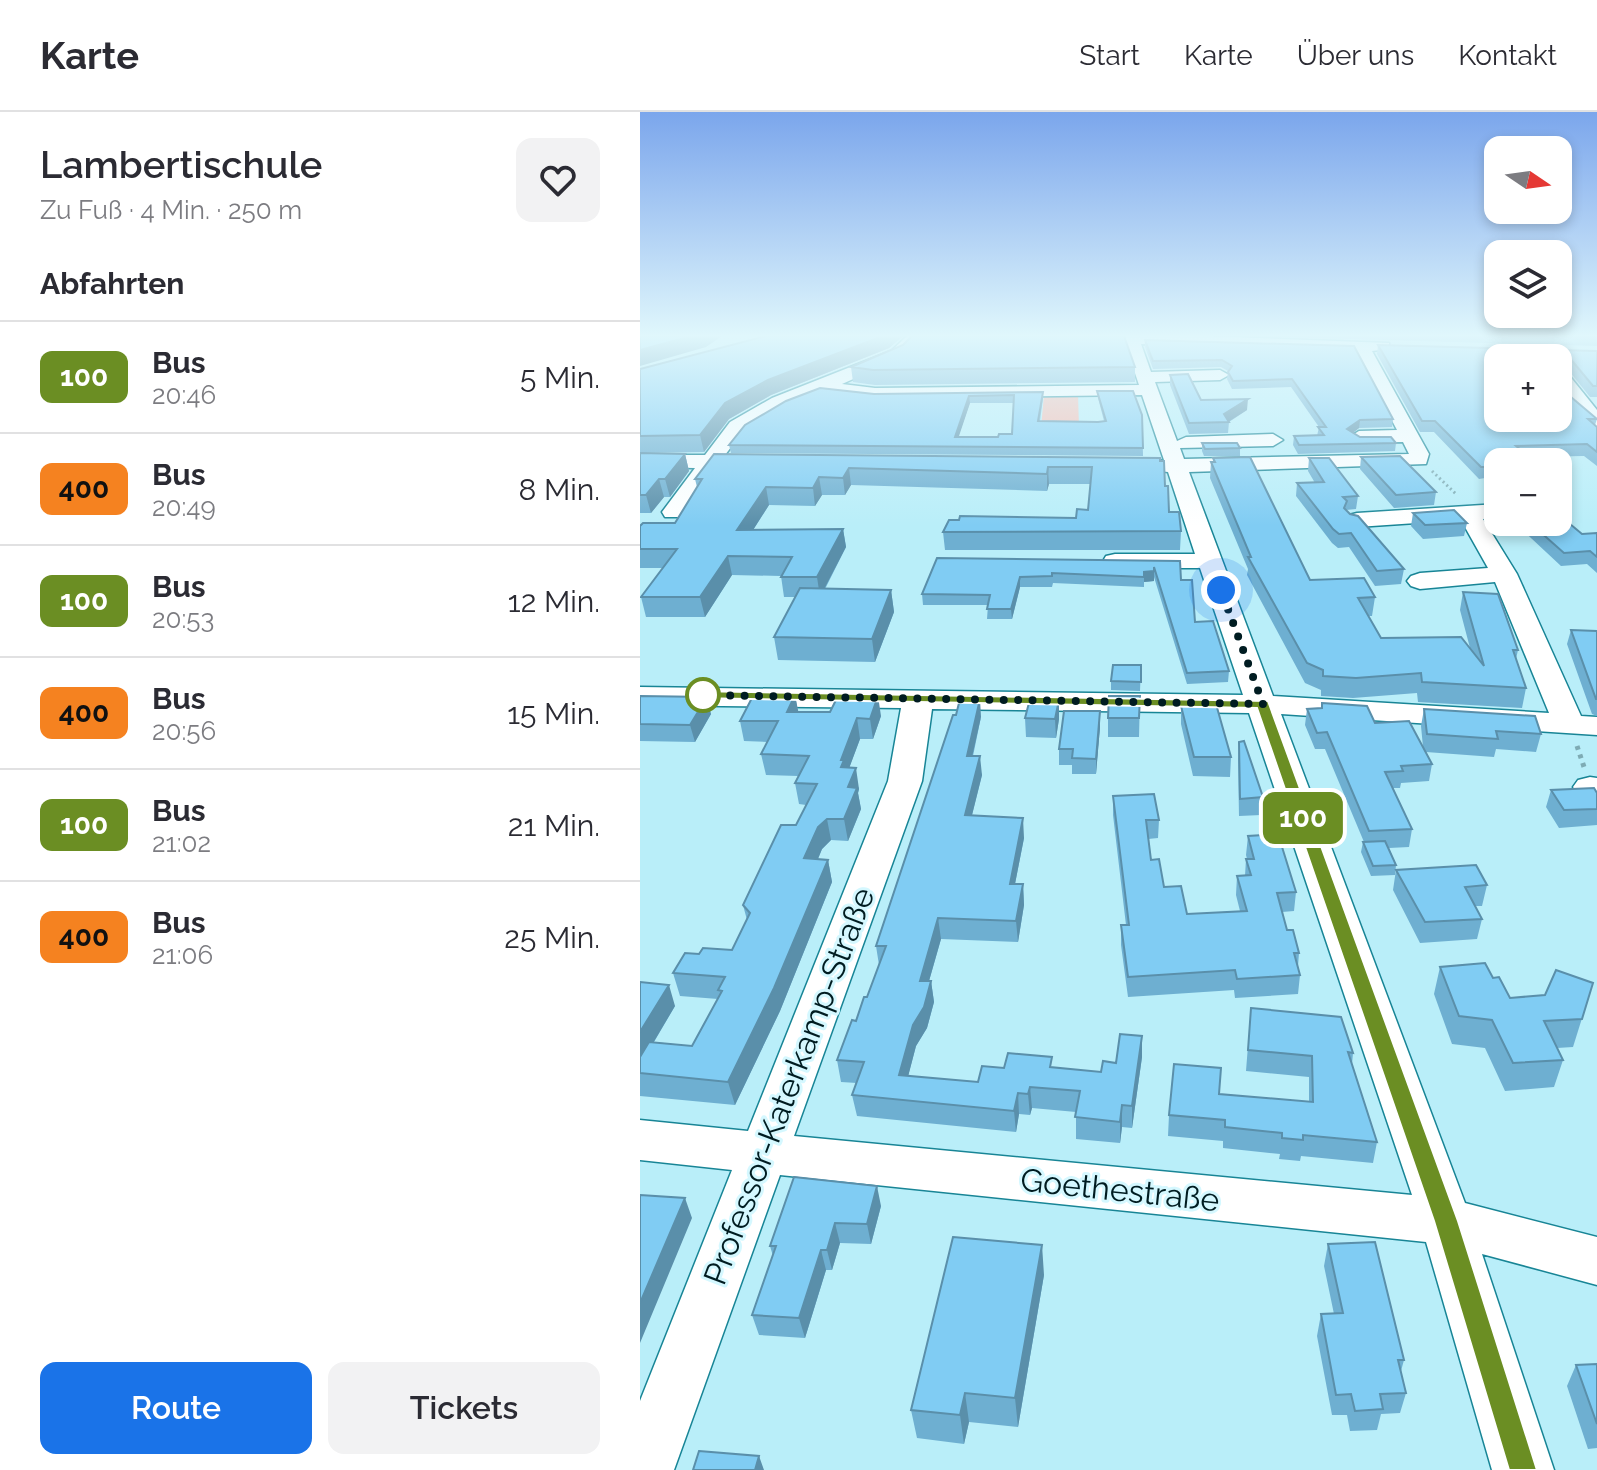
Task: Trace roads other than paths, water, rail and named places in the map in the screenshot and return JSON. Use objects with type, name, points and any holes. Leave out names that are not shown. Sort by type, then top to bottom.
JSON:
[{"type":"street","points":[[673,512],[737,426],[785,399]]},
{"type":"street","points":[[1154,399],[1446,1221],[1523,1470]]},
{"type":"street","points":[[1174,455],[1419,460],[1390,399]]},
{"type":"street","points":[[1578,399],[1597,422]]},
{"type":"street","points":[[1359,437],[1410,436]]},
{"type":"street","points":[[1131,466],[1174,455],[1273,440]]},
{"type":"street","points":[[640,461],[775,462]]},
{"type":"street","points":[[1357,520],[1484,512]]},
{"type":"street","points":[[1470,513],[1583,724]]},
{"type":"street","points":[[1087,560],[1211,561]]},
{"type":"street","points":[[1420,581],[1504,574]]},
{"type":"street","points":[[640,696],[1263,704],[1583,724]]},
{"type":"street","name":"Professor-Katerkamp-Straße","points":[[643,1470],[905,781],[918,699]]},
{"type":"street","name":"Goethestraße","points":[[640,1140],[1063,1185],[1446,1221],[1597,1261]]}]
